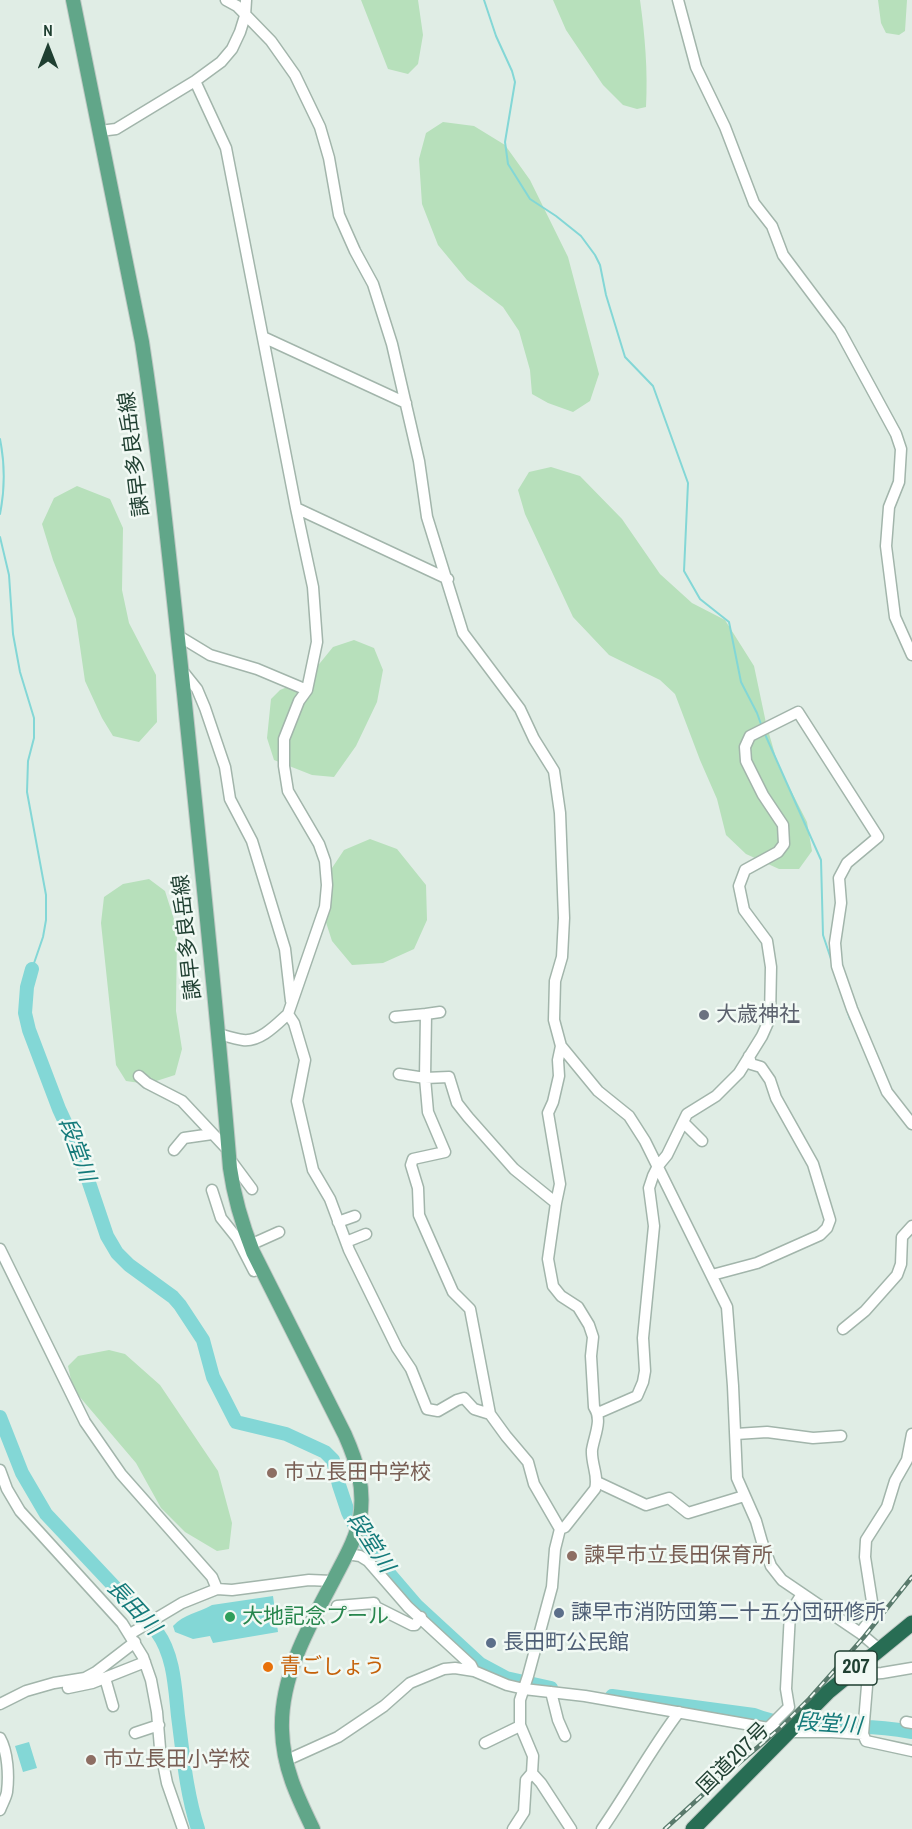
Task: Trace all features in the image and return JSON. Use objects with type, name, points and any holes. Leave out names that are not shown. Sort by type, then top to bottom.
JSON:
[{"type":"highway","name":"国道207号","points":[[693,1829],[828,1692],[866,1667],[879,1649],[912,1623]]},
{"type":"main road","name":"諫早多良岳線","points":[[73,0],[142,342],[148,385],[181,669],[234,1197],[250,1245],[345,1434],[357,1461],[360,1480],[360,1520],[349,1549],[299,1650],[285,1696],[282,1729],[285,1761],[292,1784],[313,1829]]},
{"type":"street","points":[[226,0],[237,6],[271,41],[295,75],[320,127],[329,158],[339,215],[373,284],[392,344],[419,461],[427,517],[464,633],[520,709],[534,739],[554,771],[560,813],[564,918],[562,957],[555,981],[554,1020],[561,1046],[598,1091],[629,1116],[645,1141],[727,1307],[737,1478],[756,1521],[771,1566],[782,1580],[860,1633],[879,1649]]},
{"type":"street","points":[[100,131],[116,129],[195,81],[221,62],[232,49],[240,32],[245,16],[246,0]]},
{"type":"street","points":[[678,0],[696,67],[724,127],[753,203],[772,226],[783,255],[840,331],[896,434],[901,449],[899,482],[889,507],[886,546],[895,617],[912,655]]},
{"type":"street","points":[[195,81],[226,148],[313,587],[317,642],[307,690],[299,701],[284,738],[284,766],[288,790],[319,844],[325,861],[327,885],[325,908],[290,1009],[273,1027],[260,1036],[245,1040],[219,1034]]},
{"type":"street","points":[[263,338],[406,403]]},
{"type":"street","points":[[296,508],[448,579]]},
{"type":"street","points":[[177,635],[210,655],[257,669],[307,690]]},
{"type":"street","points":[[181,669],[197,689],[205,708],[225,766],[230,799],[252,841],[285,948],[290,1009],[305,1060],[297,1101],[313,1170],[330,1200],[368,1290],[397,1348],[411,1369],[427,1409],[438,1411],[464,1398],[474,1410],[490,1414]]},
{"type":"street","points":[[598,1413],[637,1396],[643,1382],[645,1371],[643,1338],[654,1226],[649,1188],[658,1166],[667,1155],[687,1114],[716,1096],[739,1072],[762,1036],[770,1018],[771,967],[767,940],[744,910],[739,886],[745,870],[778,852],[784,844],[783,825],[763,795],[746,761],[745,747],[750,736],[798,712],[878,837],[847,864],[839,878],[841,903],[835,943],[837,966],[852,1009],[887,1092],[912,1124]]},
{"type":"street","points":[[395,1017],[440,1012]]},
{"type":"street","points":[[426,1014],[425,1078],[428,1112],[446,1152],[413,1159],[411,1165],[418,1188],[419,1215],[453,1292],[470,1309],[490,1414],[528,1461],[534,1484],[560,1529],[555,1549],[552,1587],[520,1700],[520,1726],[533,1756],[532,1773],[526,1780],[524,1812],[513,1829]]},
{"type":"street","points":[[560,1529],[565,1527],[595,1489],[597,1482],[592,1464],[598,1413],[594,1407],[591,1356],[593,1337],[578,1307],[561,1296],[553,1286],[548,1259],[560,1184],[548,1113],[559,1076],[558,1060],[561,1046]]},
{"type":"street","points":[[712,1275],[757,1263],[820,1235],[827,1228],[830,1220],[813,1164],[776,1098],[770,1080],[760,1067],[751,1064],[748,1056]]},
{"type":"street","points":[[399,1074],[425,1078],[449,1077],[457,1103],[468,1117],[514,1169],[556,1203]]},
{"type":"street","points":[[139,1076],[147,1083],[182,1101],[229,1154],[252,1189]]},
{"type":"street","points":[[683,1122],[702,1141]]},
{"type":"street","points":[[174,1150],[184,1138],[212,1134]]},
{"type":"street","points":[[212,1190],[221,1218],[237,1238],[254,1271],[262,1269]]},
{"type":"street","points":[[338,1222],[356,1216]]},
{"type":"street","points":[[843,1329],[865,1311],[897,1275],[901,1264],[902,1238],[912,1226]]},
{"type":"street","points":[[250,1245],[279,1232]]},
{"type":"street","points":[[346,1242],[366,1234]]},
{"type":"street","points":[[0,1249],[86,1422],[121,1474],[213,1577],[217,1589]]},
{"type":"street","points":[[736,1434],[767,1431],[813,1438],[842,1436]]},
{"type":"street","points":[[860,1633],[870,1620],[873,1608],[865,1557],[866,1540],[887,1507],[895,1481],[907,1460],[912,1434]]},
{"type":"street","points":[[0,1470],[7,1489],[20,1511],[134,1636],[152,1680],[160,1748],[167,1783],[183,1829]]},
{"type":"street","points":[[597,1482],[646,1505],[669,1498],[688,1513],[744,1496]]},
{"type":"street","points":[[349,1549],[369,1561],[408,1606],[471,1665],[474,1671]]},
{"type":"street","points":[[0,1704],[26,1690],[85,1678],[96,1672],[134,1636],[162,1614],[217,1589],[232,1590],[309,1580],[332,1581]]},
{"type":"street","points":[[767,1728],[789,1707],[786,1689],[790,1613],[802,1594]]},
{"type":"street","points":[[337,1606],[374,1603],[376,1607],[414,1625],[421,1617]]},
{"type":"street","points":[[68,1688],[105,1678],[145,1662]]},
{"type":"street","points":[[912,1668],[866,1667],[863,1734],[866,1741],[912,1751]]},
{"type":"street","points":[[285,1761],[338,1737],[384,1706],[410,1683],[444,1669],[455,1668],[474,1671],[507,1685],[524,1689],[585,1696],[767,1728],[863,1734]]},
{"type":"street","points":[[105,1678],[113,1706]]},
{"type":"street","points":[[551,1692],[558,1720],[565,1736]]},
{"type":"street","points":[[603,1829],[625,1797],[657,1741],[679,1712]]},
{"type":"street","points":[[135,1733],[159,1725]]},
{"type":"street","points":[[485,1743],[520,1726]]},
{"type":"street","points":[[0,1738],[4,1746],[7,1794],[0,1810]]},
{"type":"street","points":[[532,1773],[571,1829]]},
{"type":"green space","points":[[361,0],[418,0],[423,35],[418,64],[408,74],[388,69]]},
{"type":"green space","points":[[553,0],[640,0],[646,54],[646,107],[637,109],[623,105],[603,85],[566,30]]},
{"type":"green space","points":[[878,0],[907,0],[905,31],[899,35],[886,33],[881,23]]},
{"type":"green space","points":[[443,122],[474,126],[505,145],[530,180],[568,257],[599,374],[590,401],[573,412],[548,403],[532,394],[530,370],[519,331],[503,307],[467,280],[438,245],[422,204],[419,159],[426,133]]},
{"type":"green space","points":[[551,467],[580,476],[622,519],[660,574],[692,603],[725,620],[754,666],[778,765],[807,822],[812,851],[799,869],[779,869],[746,854],[726,835],[717,799],[675,694],[660,680],[609,655],[573,617],[525,514],[518,490],[529,472]]},
{"type":"green space","points":[[77,486],[110,499],[123,528],[122,590],[129,623],[156,675],[157,722],[139,742],[113,736],[85,681],[76,619],[42,524],[54,498]]},
{"type":"green space","points":[[354,640],[374,648],[383,670],[377,702],[356,746],[334,777],[312,775],[274,760],[267,738],[271,699],[280,690],[304,680],[333,647]]},
{"type":"green space","points":[[370,839],[397,849],[426,885],[427,920],[414,949],[383,963],[352,965],[332,941],[322,910],[326,877],[344,850]]},
{"type":"green space","points":[[149,879],[165,891],[177,929],[176,1011],[182,1049],[175,1075],[147,1084],[126,1081],[116,1065],[101,923],[104,897],[123,884]]},
{"type":"green space","points":[[109,1350],[125,1354],[160,1385],[218,1471],[232,1523],[229,1549],[217,1551],[185,1532],[161,1508],[136,1463],[73,1389],[68,1366],[78,1356]]},
{"type":"water","name":"大地記念プール","points":[[273,1596],[278,1632],[213,1643],[210,1636],[193,1639],[175,1632],[173,1626],[186,1616],[212,1605]]},
{"type":"water","points":[[29,1742],[37,1768],[23,1772],[15,1746]]},
{"type":"waterway","points":[[484,0],[515,82],[505,142],[508,164],[530,199],[581,236],[600,265],[606,295],[625,357],[653,386],[688,483],[684,571],[700,599],[729,622],[741,682],[762,727]]},
{"type":"waterway","points":[[0,439],[4,476],[0,514]]},
{"type":"waterway","points":[[0,537],[9,575],[13,634],[20,672],[34,718],[34,738],[28,761],[27,792],[46,895],[46,920],[32,969]]},
{"type":"waterway","points":[[764,732],[821,860],[823,935],[831,959]]},
{"type":"waterway","name":"段堂川","points":[[32,969],[27,987],[25,1013],[29,1030],[59,1109],[78,1150],[107,1236],[117,1253],[129,1265],[173,1297],[180,1305],[203,1340],[213,1377],[236,1422],[286,1434],[325,1452],[333,1460],[348,1512],[359,1534],[375,1557],[417,1606],[480,1664],[506,1678],[551,1688]]},
{"type":"waterway","points":[[845,1004],[850,1019]]},
{"type":"waterway","name":"長田川","points":[[0,1417],[22,1473],[46,1514],[163,1641],[173,1672],[185,1773],[198,1829]]},
{"type":"waterway","name":"段堂川","points":[[612,1696],[754,1715],[793,1724],[874,1727],[912,1732]]},
{"type":"railway","points":[[665,1829],[778,1730],[809,1699],[864,1637],[912,1577]]},
{"type":"place","name":"大歳神社","points":[[704,1015]]},
{"type":"place","name":"市立長田中学校","points":[[272,1473]]},
{"type":"place","name":"諫早市立長田保育所","points":[[572,1556]]},
{"type":"place","name":"諫早市消防団第二十五分団研修所","points":[[559,1613]]},
{"type":"place","name":"大地記念プール","points":[[230,1617]]},
{"type":"place","name":"長田町公民館","points":[[491,1643]]},
{"type":"place","name":"青ごしょう","points":[[268,1667]]},
{"type":"place","name":"市立長田小学校","points":[[91,1760]]}]
